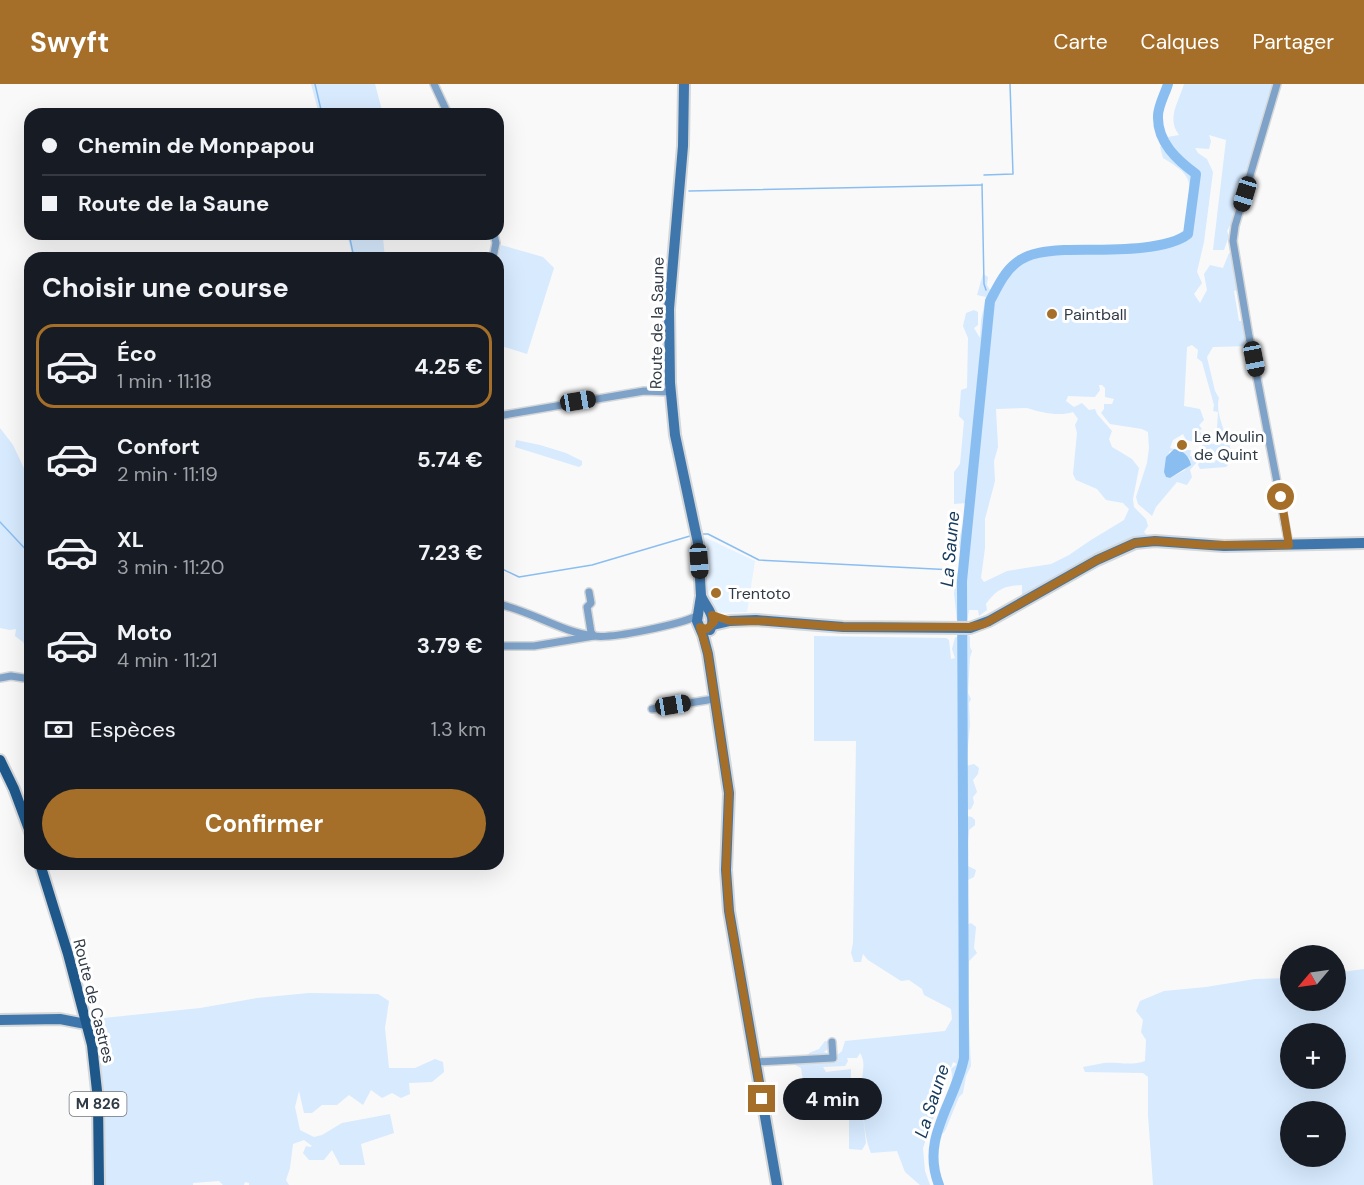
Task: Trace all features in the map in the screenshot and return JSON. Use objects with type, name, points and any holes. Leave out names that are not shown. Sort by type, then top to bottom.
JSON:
[{"type":"main road","points":[[0,760],[24,816]]},
{"type":"main road","name":"Route de Castres","points":[[42,870],[68,954],[96,1066],[99,1185]]},
{"type":"street","points":[[434,84],[445,108]]},
{"type":"street","name":"Route de la Saune","points":[[684,84],[683,146],[669,309],[670,392],[675,435],[696,525],[708,654],[729,793],[727,899],[777,1185]]},
{"type":"street","points":[[1277,84],[1238,216],[1233,241],[1289,545]]},
{"type":"street","points":[[504,415],[645,391],[670,392]]},
{"type":"street","points":[[504,646],[534,646],[705,620],[764,621],[843,627],[970,627],[984,624],[1097,560],[1135,543],[1155,541],[1206,545],[1289,545],[1364,543]]},
{"type":"street","points":[[589,592],[591,603],[587,607],[591,632],[594,636]]},
{"type":"street","points":[[504,606],[594,636]]},
{"type":"street","points":[[0,678],[11,676],[24,678]]},
{"type":"street","points":[[652,709],[714,699]]},
{"type":"street","points":[[60,1019],[83,1012]]},
{"type":"street","points":[[0,1020],[60,1019],[86,1024]]},
{"type":"street","points":[[755,1062],[833,1058],[832,1042]]},
{"type":"shaded area","points":[[311,84],[375,84],[381,108],[317,108]]},
{"type":"shaded area","points":[[1184,84],[1273,84],[1227,231],[1229,236],[1224,250],[1213,250],[1226,140],[1209,135],[1211,141],[1209,149],[1195,148],[1207,159],[1213,172],[1204,242],[1197,272],[1202,283],[1194,294],[1200,303],[1207,290],[1204,274],[1210,265],[1223,268],[1231,253],[1239,321],[1247,321],[1251,346],[1213,347],[1207,357],[1215,391],[1219,398],[1220,420],[1234,459],[1226,467],[1200,469],[1198,465],[1200,460],[1214,463],[1216,460],[1222,461],[1219,457],[1211,455],[1213,450],[1210,448],[1209,452],[1204,454],[1201,450],[1203,443],[1215,444],[1222,441],[1217,429],[1218,412],[1213,411],[1214,405],[1202,362],[1197,358],[1198,350],[1192,345],[1187,347],[1184,406],[1200,409],[1204,420],[1199,425],[1202,429],[1199,431],[1203,435],[1199,443],[1186,440],[1183,434],[1173,440],[1170,448],[1174,449],[1169,452],[1166,477],[1170,478],[1185,470],[1190,459],[1180,450],[1191,450],[1190,456],[1197,457],[1197,462],[1190,470],[1192,477],[1187,485],[1177,482],[1156,507],[1152,516],[1138,504],[1136,497],[1147,463],[1148,432],[1110,424],[1101,413],[1104,404],[1112,404],[1114,399],[1105,397],[1105,388],[1102,385],[1099,385],[1100,390],[1095,397],[1068,396],[1066,401],[1074,407],[1082,403],[1089,410],[1095,409],[1112,431],[1109,439],[1112,447],[1132,459],[1139,468],[1133,499],[1134,507],[1146,519],[1148,526],[1144,532],[1148,536],[1145,540],[1064,572],[1060,579],[1024,597],[1022,585],[1001,589],[986,604],[987,610],[979,616],[978,610],[969,610],[967,623],[957,622],[954,593],[962,550],[958,546],[967,503],[954,504],[954,472],[960,464],[964,421],[959,416],[961,390],[967,388],[968,338],[963,326],[966,313],[974,310],[978,312],[978,325],[974,328],[980,338],[986,297],[977,295],[983,274],[988,277],[987,285],[990,290],[1007,267],[1027,253],[1047,249],[1143,245],[1182,236],[1188,215],[1189,183],[1187,177],[1178,168],[1163,158],[1160,147],[1168,137],[1179,135],[1175,129],[1174,116]],"holes":[[[1027,408],[1056,414],[1073,412],[1078,419],[1075,425],[1077,433],[1073,474],[1076,480],[1097,489],[1106,500],[1123,503],[1129,509],[1124,520],[1069,555],[1051,564],[1007,571],[984,582],[981,578],[985,548],[985,519],[995,481],[994,461],[998,447],[996,409]]]},
{"type":"shaded area","points":[[348,240],[383,240],[384,252],[352,252]]},
{"type":"shaded area","points":[[501,245],[543,257],[554,268],[527,354],[504,347],[504,252],[499,252]]},
{"type":"shaded area","points":[[0,428],[13,445],[24,468],[24,644],[15,636],[16,629],[0,628]]},
{"type":"shaded area","points":[[516,440],[566,453],[582,461],[582,465],[579,467],[515,447]]},
{"type":"shaded area","points":[[702,536],[755,561],[747,612],[716,613],[707,602]]},
{"type":"shaded area","points":[[966,631],[970,637],[972,651],[968,693],[971,699],[966,766],[974,764],[979,768],[973,780],[977,792],[973,797],[974,803],[971,809],[967,810],[966,816],[975,820],[975,825],[969,830],[966,865],[976,870],[974,877],[968,880],[966,925],[971,923],[976,927],[974,948],[977,953],[969,961],[971,1066],[966,1076],[963,1093],[959,1097],[945,1131],[938,1138],[933,1133],[939,1119],[939,1111],[944,1108],[950,1089],[951,1069],[957,1064],[953,1062],[923,1148],[925,1171],[930,1185],[920,1185],[905,1172],[897,1151],[871,1153],[864,1126],[866,1143],[862,1150],[849,1149],[849,1096],[811,1098],[809,1091],[804,1088],[801,1068],[795,1065],[800,1059],[807,1058],[809,1053],[819,1049],[825,1041],[831,1042],[829,1048],[824,1052],[836,1056],[842,1051],[845,1041],[945,1031],[952,1019],[951,1009],[924,995],[922,989],[909,980],[901,981],[868,960],[863,954],[861,962],[854,962],[851,953],[856,741],[814,741],[814,636],[946,638],[949,640],[951,659],[955,658],[952,649],[955,638]],"holes":[[[860,1053],[863,1065],[864,1123],[860,1086],[851,1079],[851,1069],[826,1072],[823,1067],[845,1066],[847,1058],[857,1058]]]},
{"type":"shaded area","points":[[1364,969],[1364,1185],[1153,1185],[1148,1077],[1143,1073],[1085,1072],[1083,1067],[1104,1063],[1130,1064],[1145,1061],[1146,1040],[1141,1032],[1143,1020],[1136,1011],[1140,1001],[1164,991],[1255,979],[1280,978],[1280,1011],[1346,1011],[1346,971]]},
{"type":"shaded area","points":[[309,993],[378,994],[389,1001],[385,1028],[389,1068],[415,1068],[435,1059],[443,1062],[444,1072],[432,1082],[409,1083],[410,1094],[401,1098],[392,1093],[382,1098],[371,1090],[363,1105],[349,1095],[337,1105],[322,1105],[312,1113],[304,1113],[299,1091],[295,1107],[300,1130],[314,1137],[342,1123],[390,1114],[394,1133],[361,1144],[365,1165],[340,1165],[332,1150],[324,1160],[309,1160],[303,1153],[306,1146],[312,1146],[304,1140],[293,1144],[286,1180],[289,1185],[249,1185],[245,1182],[244,1185],[223,1185],[219,1181],[193,1183],[193,1185],[103,1185],[98,1083],[102,1079],[101,1061],[93,1035],[94,1019],[200,1008],[257,998]]},
{"type":"water","points":[[1174,449],[1185,454],[1191,465],[1170,478],[1166,477],[1164,472],[1166,457]]},
{"type":"waterway","points":[[315,84],[321,108]]},
{"type":"waterway","points":[[984,175],[1013,174],[1010,84]]},
{"type":"waterway","name":"La Saune","points":[[939,1185],[934,1168],[936,1136],[964,1058],[962,581],[990,301],[1008,271],[1021,259],[1033,254],[1065,250],[1147,247],[1177,240],[1188,234],[1196,174],[1175,156],[1161,134],[1158,112],[1168,84]]},
{"type":"waterway","points":[[982,184],[986,290]]},
{"type":"waterway","points":[[689,191],[982,185]]},
{"type":"waterway","points":[[350,240],[353,252]]},
{"type":"waterway","name":"La Saune","points":[[989,294],[992,299]]},
{"type":"waterway","points":[[0,522],[24,548]]},
{"type":"waterway","points":[[702,534],[708,534],[759,560],[954,570]]},
{"type":"waterway","points":[[504,570],[519,577],[592,565],[690,536]]},
{"type":"place","name":"Paintball","points":[[1052,314]]},
{"type":"place","name":"Le Moulin de Quint","points":[[1182,445]]},
{"type":"place","name":"Trentoto","points":[[716,593]]},
{"type":"route","points":[[762,1099],[729,911],[726,870],[729,793],[708,654],[700,627],[707,629],[711,626],[714,622],[712,615],[730,621],[764,621],[843,627],[975,627],[997,617],[1049,585],[1116,550],[1135,543],[1155,541],[1206,545],[1289,545],[1281,497]]}]
